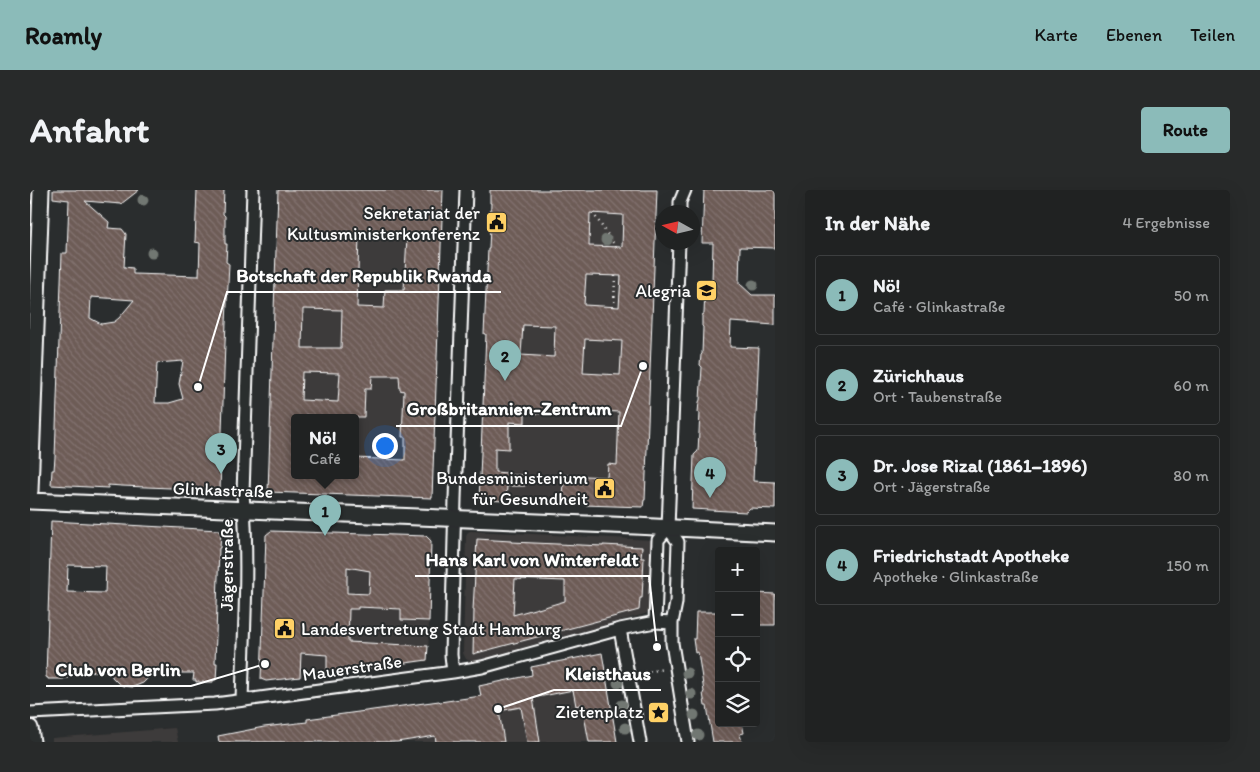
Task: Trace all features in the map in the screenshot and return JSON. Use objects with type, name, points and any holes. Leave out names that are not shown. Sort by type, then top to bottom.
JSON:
[{"type":"street","points":[[30,491],[41,190]]},
{"type":"street","name":"Jägerstraße","points":[[242,700],[246,526],[243,494],[253,190]]},
{"type":"street","points":[[454,672],[451,656],[466,190]]},
{"type":"street","points":[[675,190],[679,205]]},
{"type":"street","points":[[681,205],[685,190]]},
{"type":"street","points":[[655,622],[658,540],[668,528],[679,250]]},
{"type":"street","name":"Glinkastraße","points":[[30,501],[775,533]]},
{"type":"street","points":[[668,528],[678,542],[676,603],[672,624],[672,643],[688,742]]},
{"type":"street","name":"Mauerstraße","points":[[30,713],[215,704],[454,672],[482,667],[620,629],[655,622],[672,624]]},
{"type":"street","points":[[620,629],[640,742]]},
{"type":"street","points":[[30,728],[32,742]]},
{"type":"path","points":[[593,213],[616,247]]},
{"type":"path","points":[[614,307],[615,276]]},
{"type":"path","points":[[636,674],[668,668]]},
{"type":"shaded area","points":[[278,190],[443,190],[432,498],[268,492]]},
{"type":"shaded area","points":[[490,190],[657,190],[645,500],[643,507],[479,500],[482,465],[480,465],[482,453],[484,334]]},
{"type":"shaded area","points":[[267,531],[431,537],[428,661],[262,681]]},
{"type":"shaded area","points":[[470,531],[652,540],[651,610],[645,614],[470,661],[466,659],[463,653],[466,537]]},
{"type":"shaded area","points":[[519,678],[537,697],[607,683],[617,742],[267,742],[264,727],[481,696],[479,686]]},
{"type":"shaded area","points":[[175,728],[178,742],[52,742],[52,738]]},
{"type":"building","points":[[53,190],[139,190],[121,204],[85,201],[109,222],[108,228],[122,229],[126,234],[124,267],[133,268],[133,274],[199,276],[200,243],[195,242],[197,190],[224,190],[223,214],[225,216],[225,244],[227,244],[226,262],[229,264],[220,490],[108,485],[108,488],[51,485],[55,457],[62,253],[67,253],[69,200],[53,198]],"holes":[[[91,297],[134,300],[114,322],[101,324],[90,318]],[[183,361],[179,384],[183,399],[169,403],[155,403],[157,363]]]},
{"type":"building","points":[[278,190],[443,190],[432,498],[268,492]],"holes":[[[359,235],[407,237],[404,290],[385,290],[384,308],[357,307]],[[303,309],[342,310],[341,348],[302,348]],[[302,372],[340,373],[338,402],[301,400]]]},
{"type":"building","points":[[490,190],[657,190],[645,500],[643,507],[563,503],[564,475],[607,477],[608,464],[617,465],[619,412],[567,409],[567,415],[525,413],[525,423],[509,422],[509,449],[495,448],[495,472],[507,473],[507,475],[525,475],[525,486],[507,486],[506,501],[479,500],[486,334],[484,334],[491,203]],"holes":[[[590,213],[623,215],[622,247],[589,246]],[[586,275],[621,276],[619,307],[584,305]],[[523,325],[555,326],[554,357],[521,355]],[[585,339],[622,341],[620,375],[583,373]]]},
{"type":"building","points":[[704,190],[775,190],[775,248],[740,247],[739,283],[752,295],[775,295],[775,325],[731,322],[730,347],[759,348],[753,481],[775,482],[775,509],[750,508],[746,512],[692,509],[694,455],[698,451],[700,413],[698,412],[702,367],[700,365],[702,354],[702,315],[704,314],[705,289],[712,282],[713,243],[702,243]]},
{"type":"building","points":[[51,521],[219,530],[221,532],[215,663],[217,663],[216,680],[213,680],[213,682],[196,682],[196,680],[193,680],[194,673],[149,673],[149,677],[143,683],[133,687],[123,686],[118,683],[112,677],[112,672],[67,671],[68,678],[48,679],[46,677]],"holes":[[[68,565],[106,566],[105,593],[67,592]]]},
{"type":"building","points":[[271,531],[426,536],[431,541],[429,621],[401,620],[401,609],[358,607],[358,609],[349,609],[348,642],[428,646],[427,660],[327,674],[327,655],[301,653],[300,677],[266,681],[261,679],[266,535]],"holes":[[[347,567],[370,571],[369,594],[347,593]]]},
{"type":"building","points":[[477,539],[642,547],[641,558],[644,558],[642,598],[640,598],[639,610],[473,654],[473,610]],"holes":[[[515,579],[565,581],[565,601],[513,615]]]},
{"type":"building","points":[[760,593],[775,594],[775,625],[760,625]]},
{"type":"building","points":[[696,612],[715,612],[715,727],[743,727],[744,733],[740,734],[742,742],[713,742],[707,706],[705,706],[698,652],[695,653],[693,639],[695,639]]},
{"type":"building","points":[[602,653],[617,742],[589,742],[582,704],[576,706],[573,690],[533,698],[540,742],[527,742],[521,707],[499,711],[504,742],[436,742],[435,736],[397,742],[219,742],[218,736],[264,727],[307,722],[307,719],[481,696],[479,686],[532,675],[531,667]]},
{"type":"place","name":"Sekretariat der Kultusministerkonferenz","points":[[496,223]]},
{"type":"place","name":"Alegria","points":[[707,291]]},
{"type":"place","name":"Großbritannien-Zentrum","points":[[643,366]]},
{"type":"place","name":"Zürichhaus","points":[[505,381]]},
{"type":"place","name":"Botschaft der Republik Rwanda","points":[[198,387]]},
{"type":"place","name":"Dr. Jose Rizal (1861–1896)","points":[[221,474]]},
{"type":"place","name":"Bundesministerium für Gesundheit","points":[[604,488]]},
{"type":"place","name":"Friedrichstadt Apotheke","points":[[710,498]]},
{"type":"place","name":"Nö!","points":[[325,536]]},
{"type":"place","name":"Landesvertretung Stadt Hamburg","points":[[285,629]]},
{"type":"place","name":"Hans Karl von Winterfeldt","points":[[657,647]]},
{"type":"place","name":"Club von Berlin","points":[[265,664]]},
{"type":"place","name":"Kleisthaus","points":[[498,709]]},
{"type":"place","name":"Zietenplatz","points":[[659,712]]}]
